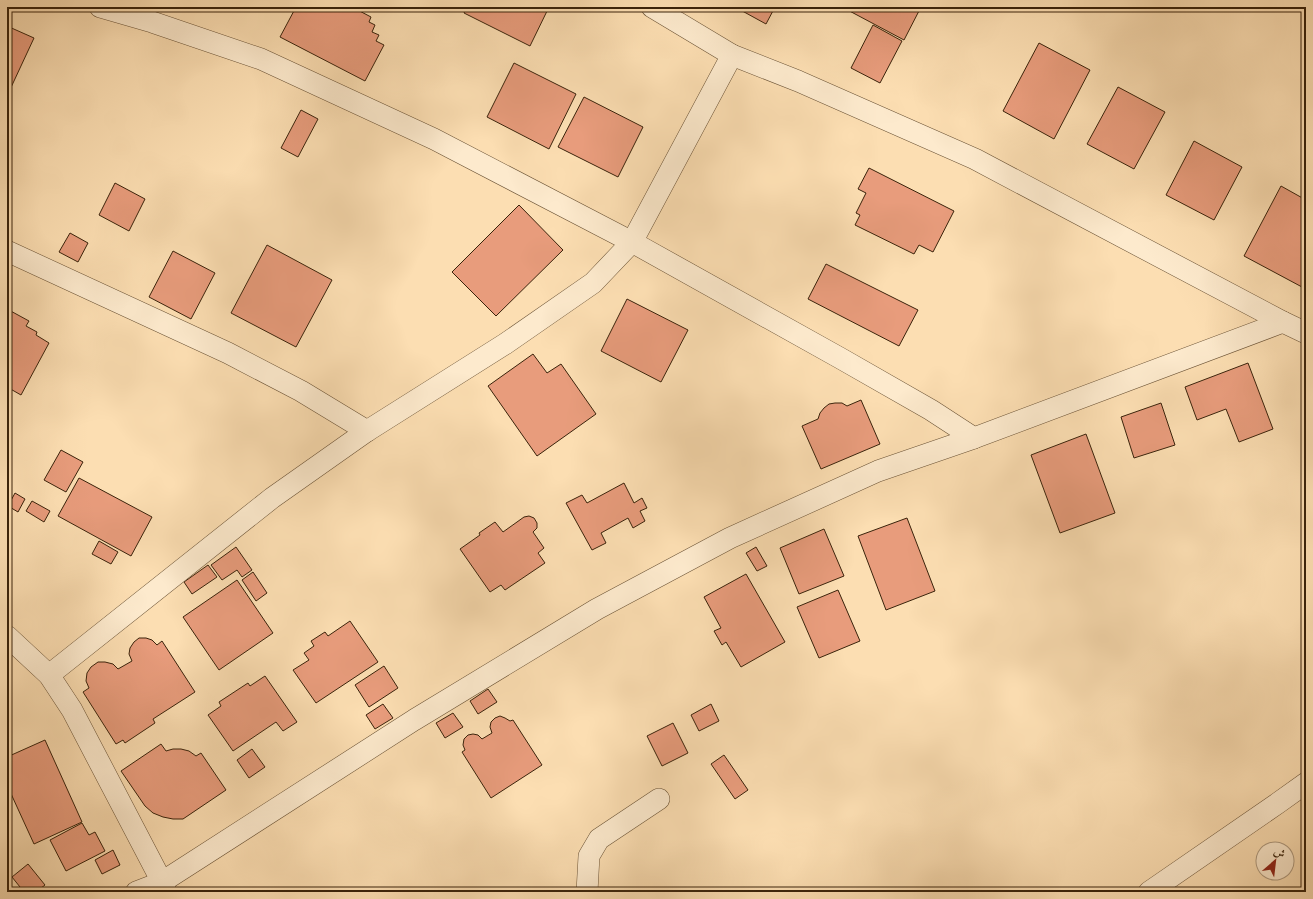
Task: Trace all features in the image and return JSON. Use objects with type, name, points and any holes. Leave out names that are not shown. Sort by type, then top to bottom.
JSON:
[{"type":"street","points":[[100,7],[152,22],[261,59],[434,140],[632,242],[931,410],[974,438]]},
{"type":"street","points":[[652,7],[732,55],[798,81],[975,159],[1306,333]]},
{"type":"street","points":[[49,675],[272,498],[367,431],[505,344],[593,283],[632,242],[732,55]]},
{"type":"street","points":[[7,251],[228,353],[302,391],[367,431]]},
{"type":"street","points":[[136,892],[164,887],[414,720],[597,609],[730,538],[878,471],[974,438],[1283,322]]},
{"type":"street","points":[[7,636],[49,675],[72,710],[164,887]]},
{"type":"street","points":[[1149,892],[1306,783]]},
{"type":"street","points":[[587,892],[589,856],[599,839],[659,798]]},
{"type":"building","points":[[296,7],[352,7],[371,17],[369,22],[375,25],[372,32],[379,35],[376,41],[384,45],[365,81],[280,37]]},
{"type":"building","points":[[467,7],[549,7],[530,46],[464,13]]},
{"type":"building","points":[[735,7],[775,7],[766,24]]},
{"type":"building","points":[[842,7],[921,7],[904,40]]},
{"type":"building","points":[[873,25],[902,41],[880,83],[851,68]]},
{"type":"building","points":[[7,26],[34,38],[7,96]]},
{"type":"building","points":[[1039,43],[1090,70],[1054,139],[1003,111]]},
{"type":"building","points":[[514,63],[576,94],[549,149],[487,117]]},
{"type":"building","points":[[1118,87],[1165,112],[1134,169],[1087,144]]},
{"type":"building","points":[[584,97],[643,127],[618,177],[558,147]]},
{"type":"building","points":[[301,110],[318,119],[298,157],[281,148]]},
{"type":"building","points":[[1194,141],[1242,167],[1214,220],[1166,195]]},
{"type":"building","points":[[869,168],[954,211],[933,252],[919,245],[914,254],[855,225],[860,215],[856,213],[866,193],[858,189]]},
{"type":"building","points":[[115,183],[145,199],[129,231],[99,215]]},
{"type":"building","points":[[1281,186],[1306,200],[1306,280],[1302,287],[1244,256]]},
{"type":"building","points":[[519,205],[563,250],[496,316],[452,272]]},
{"type":"building","points":[[70,233],[88,243],[78,262],[59,252]]},
{"type":"building","points":[[267,245],[332,280],[296,347],[231,313]]},
{"type":"building","points":[[173,251],[215,273],[191,319],[149,297]]},
{"type":"building","points":[[826,264],[918,310],[899,346],[808,299]]},
{"type":"building","points":[[627,299],[688,330],[661,382],[601,351]]},
{"type":"building","points":[[7,309],[29,321],[26,326],[37,332],[36,335],[49,343],[21,395],[7,387]]},
{"type":"building","points":[[533,354],[547,373],[561,364],[596,414],[537,456],[488,386]]},
{"type":"building","points":[[1248,363],[1273,429],[1239,442],[1226,409],[1197,420],[1185,387]]},
{"type":"building","points":[[861,400],[880,444],[821,469],[802,426],[818,419],[820,413],[829,404],[842,403],[847,406]]},
{"type":"building","points":[[1161,403],[1175,445],[1134,458],[1121,417]]},
{"type":"building","points":[[1086,434],[1115,513],[1060,533],[1031,455]]},
{"type":"building","points":[[61,450],[83,462],[66,492],[44,480]]},
{"type":"building","points":[[79,478],[152,517],[131,556],[58,516]]},
{"type":"building","points":[[624,483],[634,503],[642,498],[647,508],[640,511],[645,521],[633,528],[628,518],[601,533],[606,543],[592,550],[566,503],[582,495],[587,503]]},
{"type":"building","points":[[15,493],[25,499],[18,512],[8,506]]},
{"type":"building","points":[[32,501],[50,511],[44,522],[26,511]]},
{"type":"building","points":[[529,516],[534,518],[537,523],[537,528],[533,532],[544,548],[538,553],[545,563],[505,590],[501,585],[490,592],[460,549],[495,522],[503,532],[524,517]]},
{"type":"building","points":[[907,518],[935,591],[886,610],[858,536]]},
{"type":"building","points":[[824,529],[844,576],[799,594],[780,548]]},
{"type":"building","points":[[99,541],[118,552],[111,564],[92,554]]},
{"type":"building","points":[[236,547],[252,570],[242,577],[237,570],[222,580],[211,565]]},
{"type":"building","points":[[756,547],[767,566],[757,571],[746,553]]},
{"type":"building","points":[[208,565],[217,577],[192,594],[184,582]]},
{"type":"building","points":[[253,572],[267,593],[256,601],[242,580]]},
{"type":"building","points":[[746,574],[785,642],[741,667],[726,642],[722,645],[714,631],[721,628],[704,597]]},
{"type":"building","points":[[237,580],[273,633],[219,670],[183,617]]},
{"type":"building","points":[[838,590],[860,641],[819,658],[797,607]]},
{"type":"building","points":[[350,621],[378,662],[316,703],[293,670],[309,660],[304,653],[314,646],[311,641],[325,632],[328,636]]},
{"type":"building","points":[[139,638],[152,640],[157,645],[162,641],[195,692],[153,719],[155,723],[125,743],[123,740],[116,744],[83,692],[89,688],[86,681],[87,673],[91,667],[98,662],[113,664],[118,669],[132,661],[129,654],[130,648]]},
{"type":"building","points":[[384,666],[398,688],[369,707],[355,685]]},
{"type":"building","points":[[265,676],[297,722],[283,731],[276,722],[233,751],[208,715],[221,706],[219,702],[248,683],[250,686]]},
{"type":"building","points":[[488,689],[497,702],[478,714],[470,701]]},
{"type":"building","points":[[383,704],[393,718],[375,729],[366,715]]},
{"type":"building","points":[[711,704],[719,721],[699,731],[691,715]]},
{"type":"building","points":[[453,713],[463,727],[445,738],[436,723]]},
{"type":"building","points":[[500,716],[510,721],[513,720],[542,765],[491,798],[462,752],[465,750],[463,745],[464,739],[468,735],[478,735],[482,739],[492,733],[490,727],[491,722]]},
{"type":"building","points":[[673,723],[688,753],[662,766],[647,736]]},
{"type":"building","points":[[45,740],[82,822],[34,844],[7,785],[7,757]]},
{"type":"building","points":[[161,744],[166,751],[181,749],[189,751],[196,756],[201,753],[226,790],[183,819],[163,817],[153,813],[145,806],[121,771]]},
{"type":"building","points":[[252,749],[265,767],[249,778],[237,760]]},
{"type":"building","points":[[724,755],[748,790],[735,799],[711,764]]},
{"type":"building","points":[[82,823],[89,835],[95,832],[105,851],[66,871],[50,840]]},
{"type":"building","points":[[113,850],[120,865],[102,874],[95,860]]},
{"type":"building","points":[[28,864],[45,885],[36,892],[24,892],[12,877]]}]
